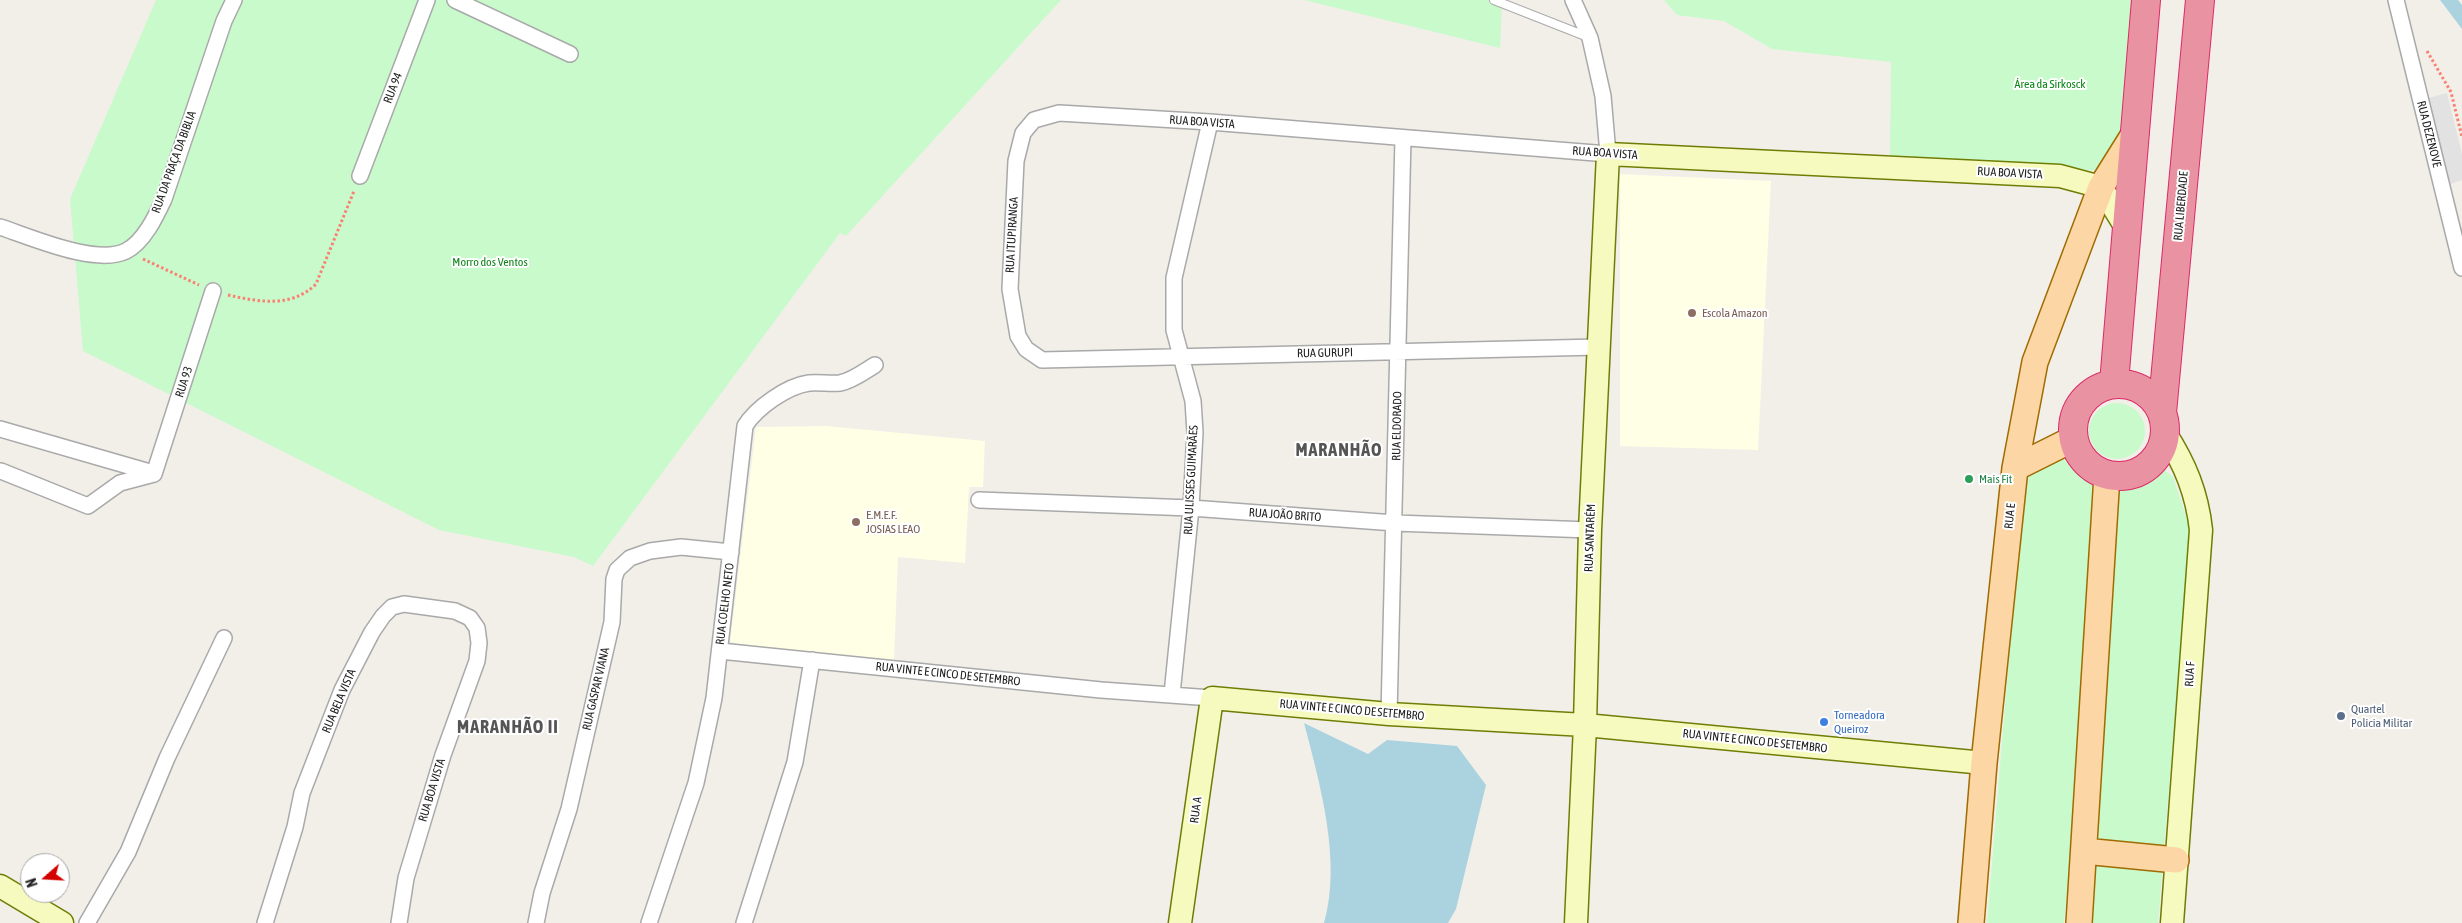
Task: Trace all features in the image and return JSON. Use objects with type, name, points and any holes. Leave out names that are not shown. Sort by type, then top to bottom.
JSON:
[{"type":"highway","points":[[2114,384],[2146,0]]},
{"type":"highway","name":"RUA LIBERDADE","points":[[2164,423],[2200,0]]},
{"type":"highway","points":[[2114,384],[2129,384],[2143,390],[2154,399],[2164,423],[2159,452],[2146,468],[2134,474],[2121,476],[2107,475],[2093,468],[2082,457],[2073,439],[2073,424],[2077,409],[2086,396],[2099,388],[2114,384]]},
{"type":"main road","name":"RUA E","points":[[1971,923],[1984,763],[2015,468],[2035,362],[2101,187],[2136,131]]},
{"type":"main road","points":[[2015,468],[2073,439]]},
{"type":"main road","points":[[2079,923],[2107,475]]},
{"type":"main road","points":[[2084,851],[2176,860]]},
{"type":"street","name":"RUA DA PRAÇA DA BIBLIA","points":[[126,251],[146,230],[164,199],[224,21],[234,0]]},
{"type":"street","name":"RUA 94","points":[[360,176],[426,0]]},
{"type":"street","points":[[455,0],[570,54]]},
{"type":"street","points":[[1573,0],[1590,38],[1603,96],[1608,154]]},
{"type":"street","name":"RUA DEZENOVE","points":[[2396,0],[2462,268]]},
{"type":"street","name":"RUA BOA VISTA","points":[[1059,113],[1210,122],[1608,154],[2060,176],[2101,187]]},
{"type":"street","name":"RUA ITUPIRANGA","points":[[1052,360],[1035,357],[1026,349],[1018,336],[1010,289],[1016,161],[1023,133],[1034,120],[1059,113]]},
{"type":"street","name":"RUA ULISSES GUIMARÃES","points":[[1172,694],[1191,508],[1195,432],[1193,401],[1174,330],[1174,278],[1210,122]]},
{"type":"street","name":"RUA ELDORADO","points":[[1389,714],[1403,138]]},
{"type":"street","name":"RUA SANTARÉM","points":[[1576,923],[1585,725],[1590,530],[1608,154]]},
{"type":"street","points":[[2101,187],[2127,230]]},
{"type":"street","points":[[0,227],[86,254],[112,254],[126,251]]},
{"type":"street","name":"RUA 93","points":[[154,474],[213,291]]},
{"type":"street","name":"RUA GURUPI","points":[[1052,360],[1598,347]]},
{"type":"street","name":"RUA COELHO NETO","points":[[649,923],[696,783],[714,698],[745,426],[752,415],[764,405],[807,383],[841,383],[875,365]]},
{"type":"street","name":"RUA F","points":[[2164,423],[2190,477],[2197,500],[2201,530],[2172,923]]},
{"type":"street","points":[[0,429],[154,474]]},
{"type":"street","points":[[1,471],[88,506],[120,483],[154,474]]},
{"type":"street","name":"RUA JOÃO BRITO","points":[[979,500],[1191,508],[1395,523],[1590,530]]},
{"type":"street","name":"RUA GASPAR VIANA","points":[[536,923],[542,893],[569,809],[612,622],[614,579],[617,570],[630,558],[650,551],[681,547],[731,552]]},
{"type":"street","name":"RUA BELA VISTA","points":[[265,923],[295,826],[302,793],[342,690],[372,632],[383,616],[392,607],[404,604],[456,612],[470,618],[477,628],[480,642],[477,661]]},
{"type":"street","points":[[86,923],[128,852],[167,758],[224,638]]},
{"type":"street","name":"RUA VINTE E CINCO DE SETEMBRO","points":[[720,651],[1102,690],[1172,694],[1389,714],[1585,725],[1984,763]]},
{"type":"street","points":[[744,923],[794,762],[807,701],[812,660]]},
{"type":"street","name":"RUA BOA VISTA","points":[[399,923],[406,878],[443,755],[477,661]]},
{"type":"street","name":"RUA A","points":[[1180,923],[1212,698]]},
{"type":"street","points":[[0,886],[62,923]]},
{"type":"lane","points":[[1494,0],[1590,38]]},
{"type":"path","points":[[2426,49],[2450,92],[2462,137]]},
{"type":"path","points":[[126,251],[213,291],[258,302],[282,300],[307,292],[316,284],[360,176]]},
{"type":"shaded area","points":[[2447,93],[2462,154],[2462,180],[2442,187],[2421,100]]},
{"type":"shaded area","name":"Escola Amazon","points":[[1620,174],[1771,181],[1758,450],[1620,446]]},
{"type":"shaded area","name":"E.M.E.F. JOSIAS LEAO","points":[[826,426],[985,441],[983,487],[969,487],[965,563],[898,557],[894,660],[789,652],[730,642],[756,427]]},
{"type":"green space","name":"Morro dos Ventos","points":[[156,0],[1061,0],[846,236],[840,233],[593,566],[574,557],[439,530],[83,351],[70,199]]},
{"type":"green space","points":[[1304,0],[1502,0],[1500,48]]},
{"type":"green space","name":"Área da Sirkosck","points":[[1664,0],[2146,0],[2132,172],[1890,162],[1891,62],[1772,49],[1724,21],[1677,15]]},
{"type":"green space","points":[[2111,403],[2123,403],[2133,407],[2141,415],[2145,431],[2141,447],[2133,455],[2123,459],[2111,459],[2101,455],[2093,447],[2089,437],[2089,425],[2093,415],[2101,407]]},
{"type":"green space","points":[[2082,457],[2093,468],[2107,475],[2064,923],[1987,923],[2024,476],[2053,461]]},
{"type":"green space","points":[[2155,462],[2173,477],[2190,528],[2158,923],[2083,923],[2118,491]]},
{"type":"water","points":[[2440,0],[2458,0],[2462,5],[2462,29]]},
{"type":"water","points":[[1304,723],[1368,754],[1387,740],[1457,746],[1486,785],[1456,909],[1448,923],[1324,923],[1329,899],[1330,849],[1322,797]]},
{"type":"place","name":"Escola Amazon","points":[[1692,313]]},
{"type":"place","name":"Mais Fit","points":[[1969,479]]},
{"type":"place","name":"E.M.E.F. JOSIAS LEAO","points":[[856,522]]},
{"type":"place","name":"Quartel Policia Militar","points":[[2341,716]]},
{"type":"place","name":"Torneadora Queiroz","points":[[1824,722]]},
{"type":"district","name":"MARANHÃO","points":[[1339,450]]},
{"type":"district","name":"MARANHÃO II","points":[[508,727]]}]
